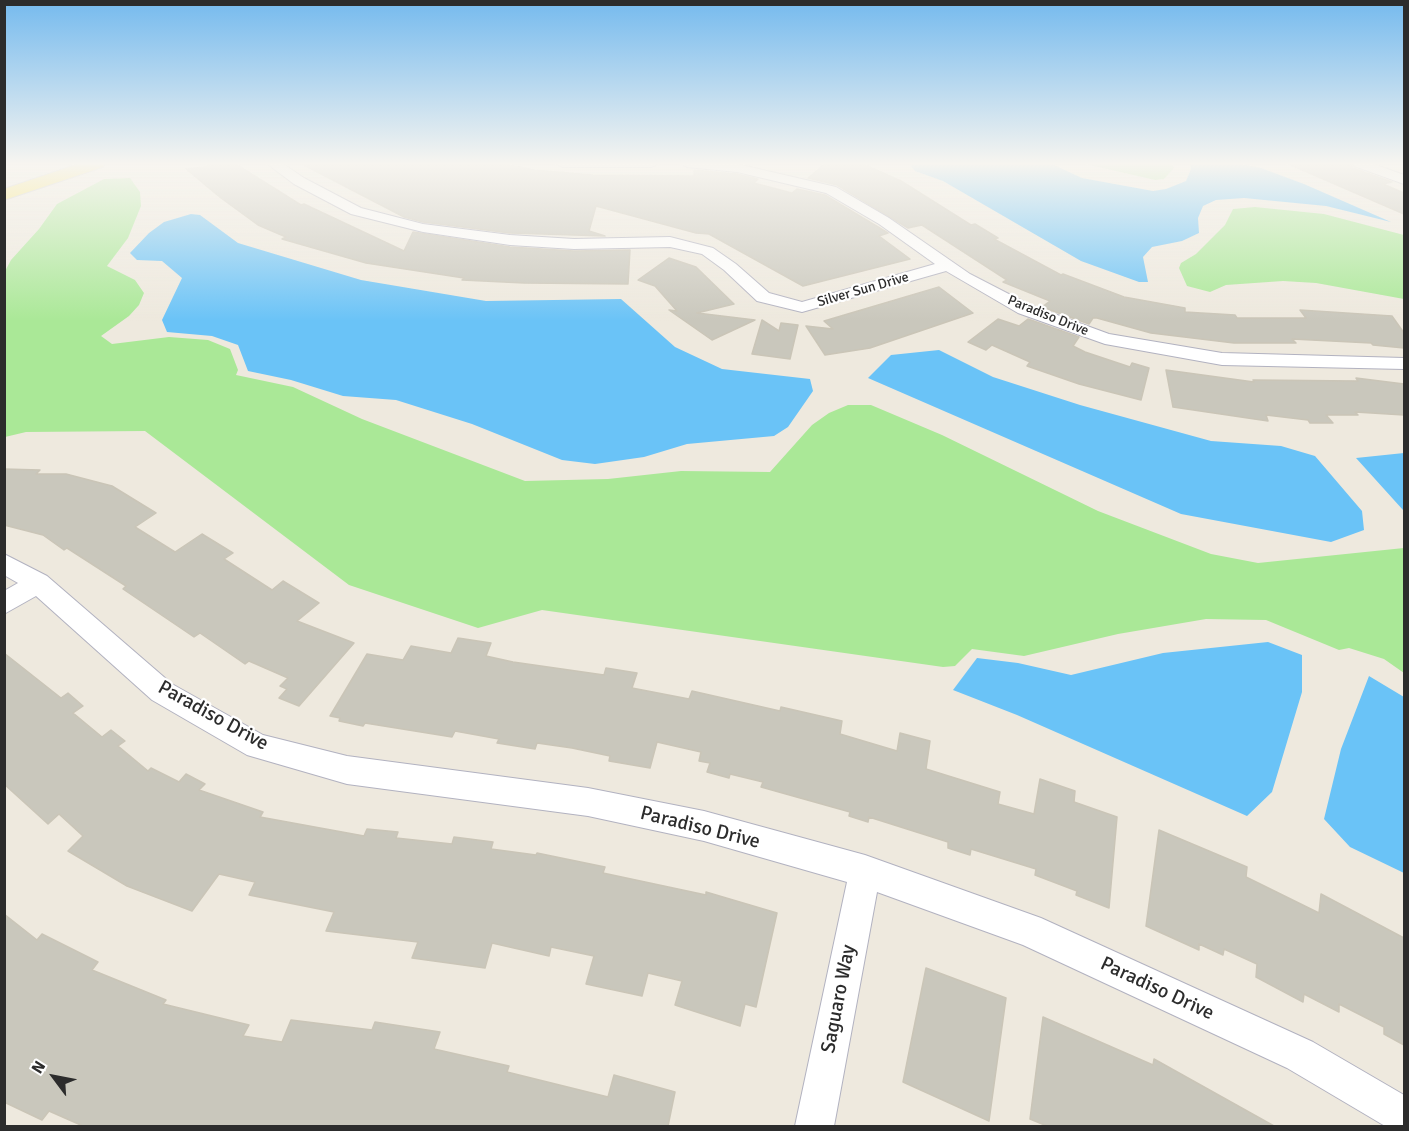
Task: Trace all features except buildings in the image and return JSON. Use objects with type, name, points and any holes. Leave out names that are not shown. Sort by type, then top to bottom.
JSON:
[{"type":"street","name":"Silver Sun Drive","points":[[378,216],[423,228],[510,240],[574,244],[670,242],[707,251],[730,267],[763,297],[802,307],[947,266]]},
{"type":"street","name":"Paradiso Drive","points":[[875,216],[964,277],[1024,309],[1106,339],[1222,359],[1364,361],[1404,364]]},
{"type":"street","name":"Paradiso Drive","points":[[4,563],[38,584],[162,692],[257,746],[347,770],[588,802],[704,826],[865,872],[1029,930],[1300,1055],[1404,1116]]},
{"type":"street","points":[[4,604],[38,584]]},
{"type":"street","name":"Saguaro Way","points":[[814,1126],[865,872]]},
{"type":"green space","points":[[49,216],[137,216],[128,238],[107,266],[135,280],[144,293],[139,305],[129,316],[101,336],[112,344],[169,337],[208,340],[230,349],[238,370],[236,375],[293,387],[362,419],[525,481],[608,479],[681,471],[770,472],[812,425],[829,413],[848,405],[871,405],[942,435],[1098,511],[1211,554],[1258,563],[1404,548],[1404,673],[1384,659],[1349,648],[1339,650],[1266,620],[1206,619],[1118,634],[1024,656],[972,649],[955,666],[943,667],[542,610],[478,628],[349,585],[145,431],[26,432],[5,437],[4,273],[11,260]]},
{"type":"green space","points":[[1230,216],[1331,216],[1404,235],[1404,299],[1316,283],[1283,281],[1226,285],[1210,292],[1187,286],[1179,268],[1181,263],[1196,254],[1225,225]]},
{"type":"water","points":[[185,216],[201,216],[238,243],[361,280],[486,301],[621,299],[675,347],[722,369],[810,379],[813,391],[788,427],[774,436],[687,444],[644,457],[595,464],[562,460],[472,424],[396,400],[343,396],[291,380],[248,371],[238,345],[212,336],[167,332],[162,320],[182,278],[162,261],[137,260],[130,253],[149,233],[164,222]]},
{"type":"water","points":[[1003,216],[1199,216],[1199,233],[1182,241],[1152,247],[1143,257],[1148,282],[1139,282],[1081,261]]},
{"type":"water","points":[[1366,216],[1377,216],[1391,222]]},
{"type":"water","points":[[939,350],[993,377],[1080,405],[1211,441],[1281,446],[1315,456],[1362,511],[1364,530],[1331,542],[1181,514],[868,378],[891,355]]},
{"type":"water","points":[[1404,453],[1404,510],[1403,510],[1356,458]]},
{"type":"water","points":[[1268,642],[1302,655],[1302,692],[1272,792],[1247,816],[1017,715],[953,690],[977,658],[1018,663],[1071,675],[1163,653]]},
{"type":"water","points":[[1369,676],[1404,697],[1404,873],[1350,847],[1324,819],[1341,749]]}]
